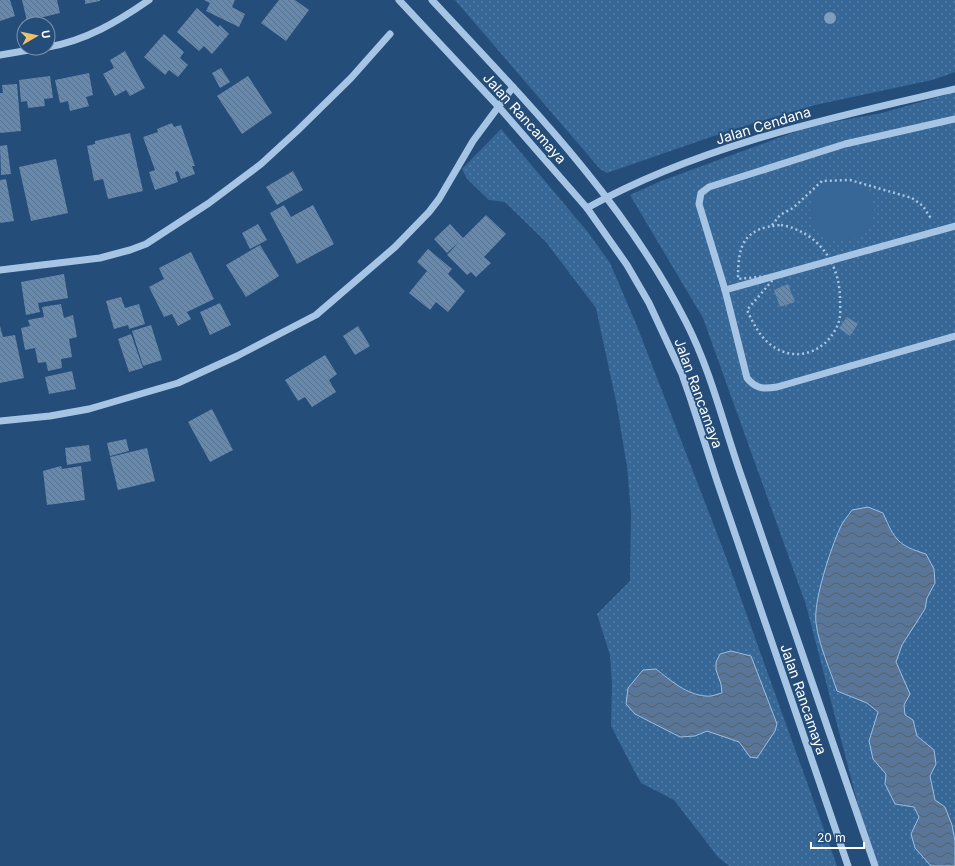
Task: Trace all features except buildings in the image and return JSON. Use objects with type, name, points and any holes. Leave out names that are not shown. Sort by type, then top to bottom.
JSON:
[{"type":"street","points":[[56,45],[83,38],[128,14],[149,0]]},
{"type":"street","name":"Jalan Rancamaya","points":[[399,0],[498,106],[587,208],[609,237],[637,281],[682,374],[770,640],[848,866]]},
{"type":"street","name":"Jalan Rancamaya","points":[[432,0],[513,87],[580,163],[607,197],[665,285],[687,322],[703,357],[721,407],[735,458],[875,866]]},
{"type":"street","points":[[0,270],[100,258],[130,250],[151,240],[209,203],[261,164],[297,132],[351,78],[390,34]]},
{"type":"street","points":[[0,55],[16,52]]},
{"type":"street","points":[[0,421],[50,416],[89,409],[178,383],[237,356],[310,319],[395,247],[429,212],[439,199],[473,141],[513,87]]},
{"type":"street","name":"Jalan Cendana","points":[[587,208],[629,186],[682,164],[760,138],[890,104],[955,89]]},
{"type":"street","points":[[955,119],[845,144],[704,190],[701,193],[699,204],[725,290],[747,378],[753,385],[761,389],[777,388],[955,336]]},
{"type":"street","points":[[725,290],[955,226]]},
{"type":"path","points":[[772,225],[780,215],[793,208],[822,181],[850,180],[912,198],[923,206],[940,230]]},
{"type":"path","points":[[772,225],[788,226],[809,235],[831,260],[840,292],[839,320],[833,333],[822,346],[807,354],[790,354],[770,345],[753,324],[747,310],[777,275],[738,279],[740,250],[742,244],[756,232],[772,225]]},
{"type":"shaded area","points":[[455,0],[955,0],[955,72],[932,80],[815,105],[731,130],[607,173],[600,169]]},
{"type":"shaded area","points":[[955,92],[955,866],[876,866],[870,851],[806,605],[703,318],[630,195],[661,181],[811,126],[882,113]]},
{"type":"shaded area","points":[[501,129],[587,231],[610,263],[637,326],[726,557],[837,866],[729,866],[718,857],[674,800],[641,783],[611,726],[612,684],[610,655],[597,614],[630,581],[631,512],[627,467],[617,406],[596,308],[546,242],[505,202],[489,200],[467,179],[462,169]]},
{"type":"shaded area","points":[[842,177],[860,183],[868,191],[874,209],[868,227],[860,235],[842,241],[824,235],[816,227],[810,209],[816,191],[824,183]]},
{"type":"water","points":[[868,507],[883,513],[891,530],[898,540],[909,548],[926,554],[934,569],[935,583],[927,598],[925,609],[902,645],[896,662],[910,694],[904,705],[905,715],[913,720],[917,736],[934,750],[936,764],[930,776],[935,800],[945,807],[952,825],[955,841],[955,866],[931,866],[915,848],[911,834],[919,817],[914,807],[895,804],[885,784],[886,774],[873,759],[869,741],[878,712],[867,703],[837,691],[820,640],[816,623],[817,602],[832,548],[841,525],[852,510]]},
{"type":"water","points":[[731,651],[751,656],[777,724],[775,731],[757,758],[750,757],[739,742],[707,731],[695,736],[680,737],[635,714],[626,704],[628,688],[643,670],[656,669],[679,686],[692,693],[710,696],[722,693],[721,684],[716,670],[716,662],[720,654]]}]
